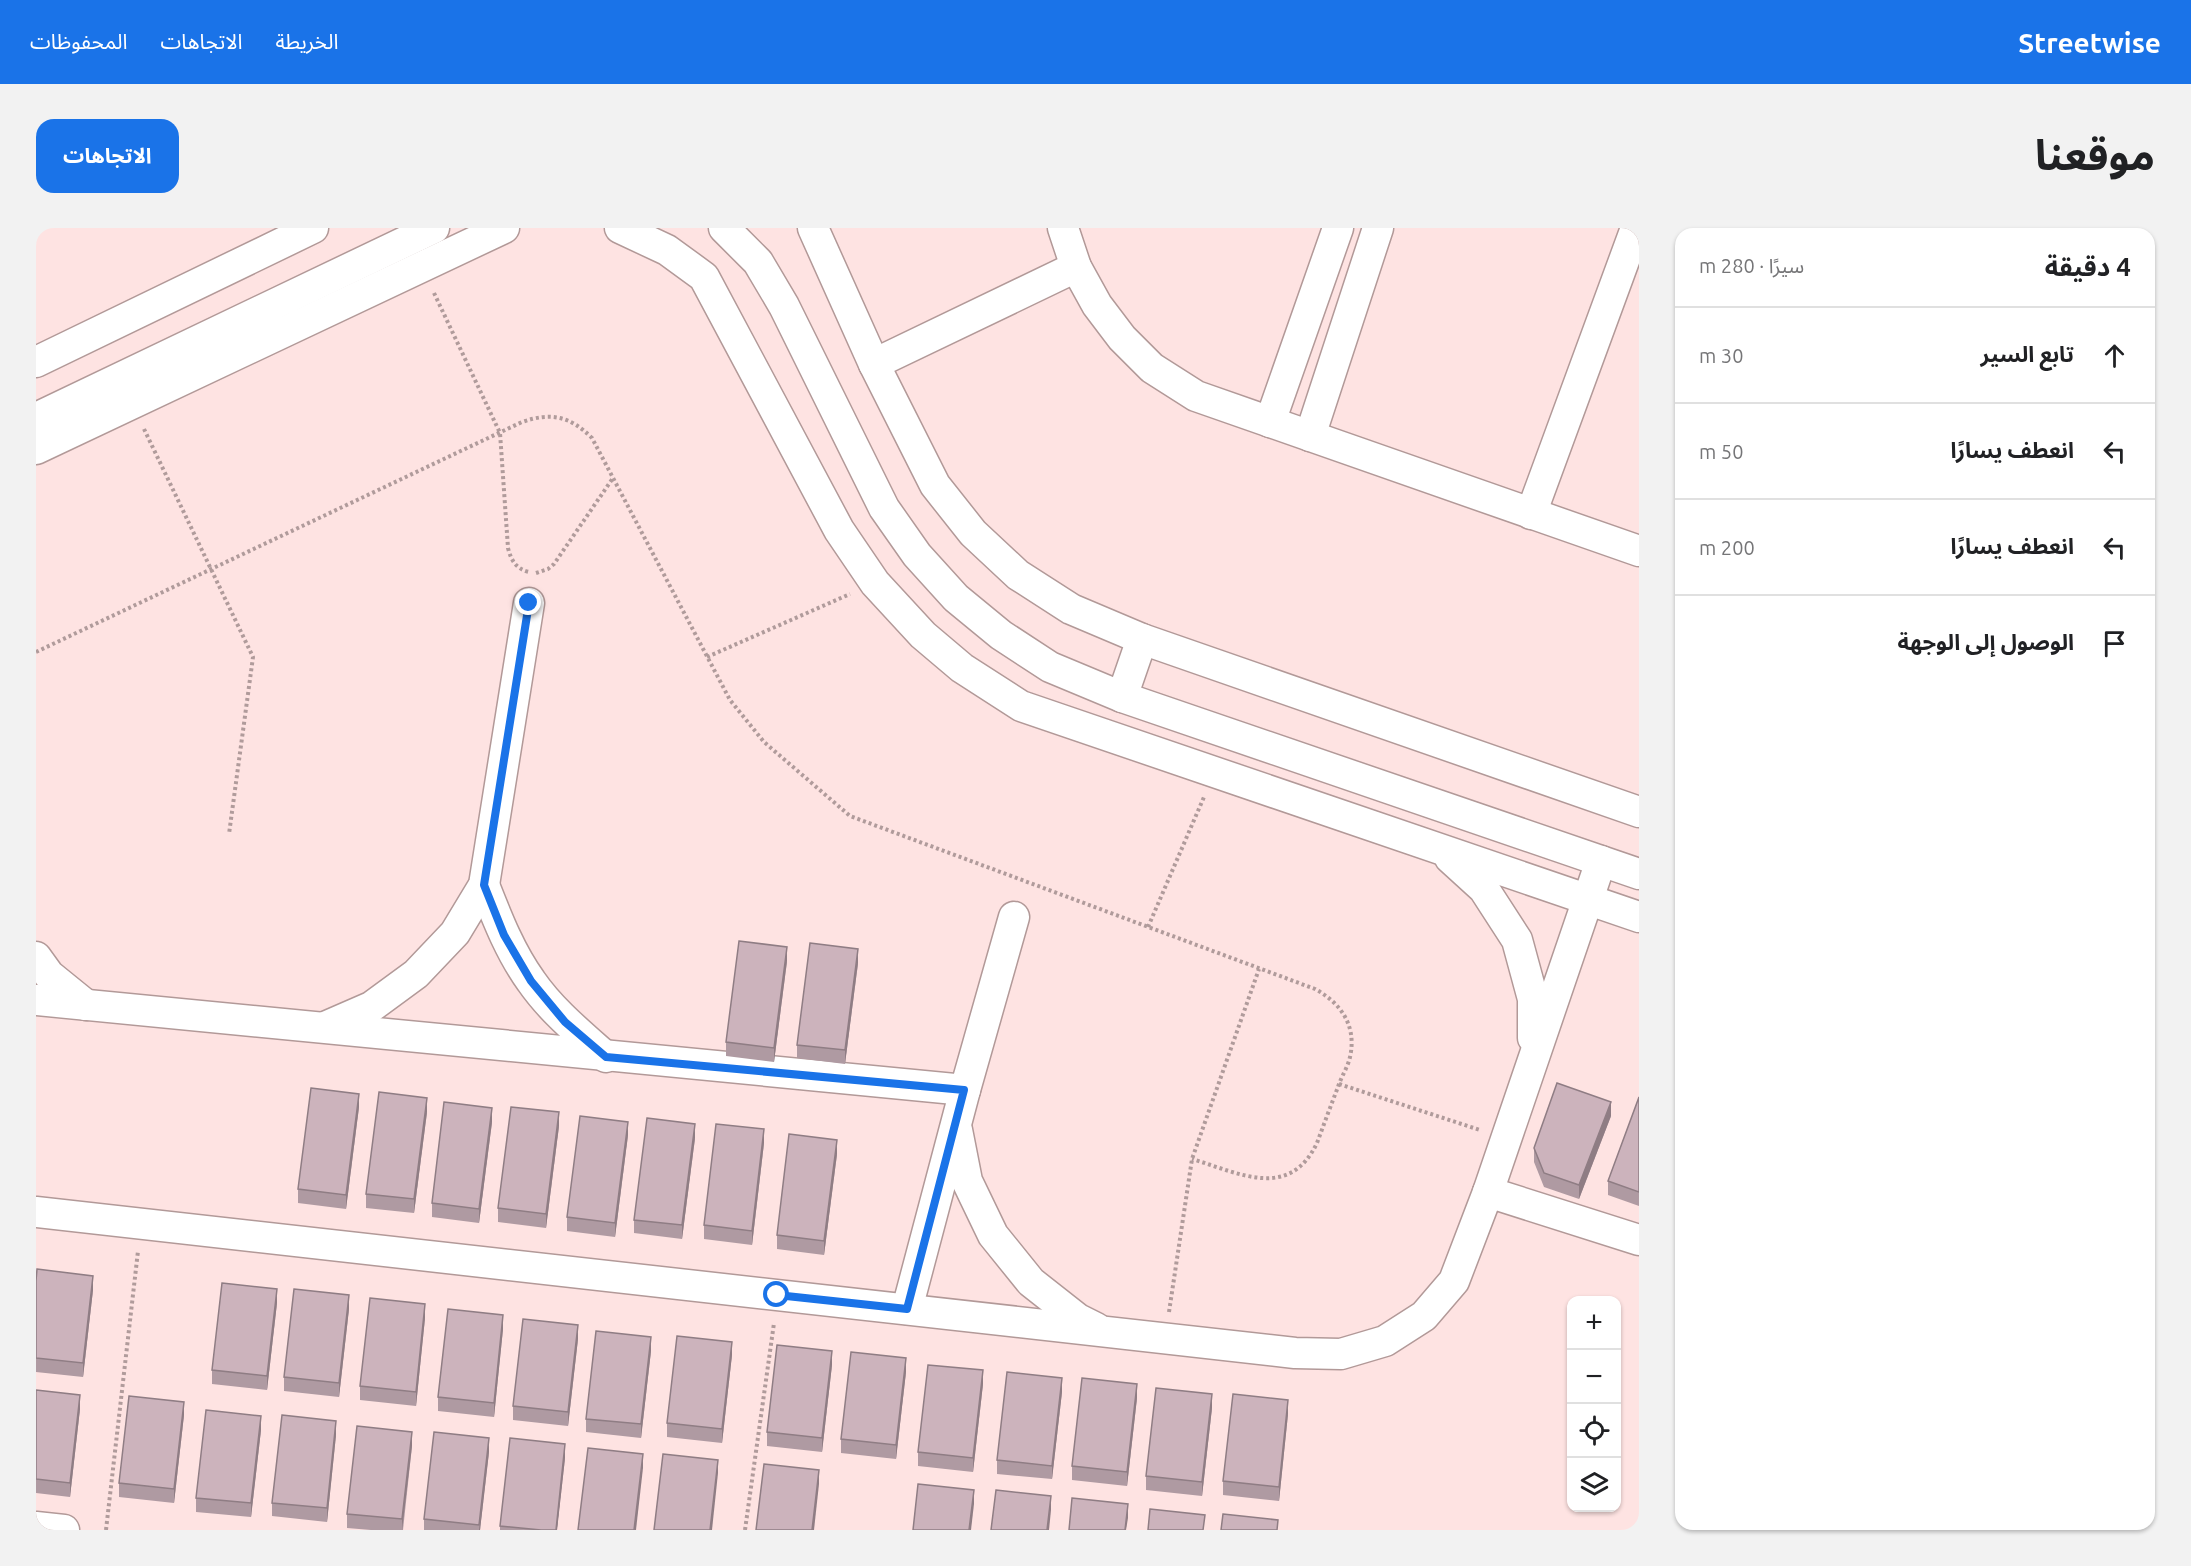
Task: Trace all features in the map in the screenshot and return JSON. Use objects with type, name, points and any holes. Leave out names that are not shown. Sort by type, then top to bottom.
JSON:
[{"type":"street","points":[[36,362],[313,228]]},
{"type":"street","points":[[36,418],[434,228]]},
{"type":"street","points":[[36,449],[504,228]]},
{"type":"street","points":[[620,228],[667,250],[704,278],[839,530],[875,583],[923,635],[962,668],[1021,706],[1639,917]]},
{"type":"street","points":[[724,228],[758,262],[784,306],[884,508],[917,555],[956,598],[1001,635],[1050,667],[1122,697],[1639,874]]},
{"type":"street","points":[[813,228],[874,364],[935,485],[973,533],[1018,575],[1071,609],[1142,639],[1632,805]]},
{"type":"street","points":[[1063,228],[1076,267],[1097,304],[1116,330],[1152,368],[1196,396],[1639,551]]},
{"type":"street","points":[[1270,422],[1338,228]]},
{"type":"street","points":[[1310,436],[1378,228]]},
{"type":"street","points":[[1531,514],[1636,228]]},
{"type":"street","points":[[874,364],[1076,267]]},
{"type":"street","points":[[875,583],[917,555]]},
{"type":"street","points":[[322,1028],[370,1007],[416,974],[455,933],[484,885],[529,603]]},
{"type":"street","points":[[1122,697],[1142,639]]},
{"type":"street","points":[[1439,849],[1484,889],[1516,940],[1533,999],[1533,1060]]},
{"type":"street","points":[[36,1212],[1295,1353],[1341,1354],[1385,1341],[1424,1316],[1454,1281],[1488,1192],[1601,861]]},
{"type":"street","points":[[484,885],[504,935],[531,981],[565,1022],[606,1057]]},
{"type":"street","points":[[907,1309],[964,1090],[1014,917]]},
{"type":"street","points":[[36,957],[49,975],[86,1005]]},
{"type":"street","points":[[36,1000],[964,1090]]},
{"type":"street","points":[[956,1123],[967,1181],[993,1235],[1031,1282],[1078,1319],[1104,1332]]},
{"type":"street","points":[[1488,1192],[1639,1240]]},
{"type":"street","points":[[36,1527],[64,1530]]},
{"type":"path","points":[[422,267],[500,433],[508,548],[515,565],[523,571],[540,573],[554,564],[613,478]]},
{"type":"path","points":[[132,404],[253,657],[229,834]]},
{"type":"path","points":[[36,652],[500,433],[537,417],[552,416],[568,419],[582,427],[592,438],[730,700],[765,742],[850,816],[1315,989],[1330,997],[1342,1010],[1349,1025],[1352,1042],[1350,1059],[1311,1156],[1301,1167],[1289,1175],[1275,1179],[1261,1179],[1192,1159]]},
{"type":"path","points":[[707,657],[875,583]]},
{"type":"path","points":[[1148,927],[1215,772]]},
{"type":"path","points":[[1166,1338],[1192,1159],[1259,969]]},
{"type":"path","points":[[1339,1084],[1506,1139]]},
{"type":"path","points":[[106,1530],[141,1224]]},
{"type":"path","points":[[745,1530],[777,1295]]},
{"type":"building","points":[[739,941],[787,947],[774,1048],[726,1042]]},
{"type":"building","points":[[810,943],[858,949],[845,1050],[797,1045]]},
{"type":"building","points":[[1557,1083],[1611,1102],[1579,1185],[1544,1173],[1534,1148]]},
{"type":"building","points":[[311,1088],[359,1094],[346,1195],[298,1189]]},
{"type":"building","points":[[379,1092],[427,1098],[414,1199],[366,1194]]},
{"type":"building","points":[[1639,1097],[1639,1192],[1608,1181]]},
{"type":"building","points":[[444,1102],[492,1108],[479,1209],[432,1203]]},
{"type":"building","points":[[511,1107],[559,1112],[546,1214],[498,1208]]},
{"type":"building","points":[[580,1116],[628,1122],[615,1223],[567,1217]]},
{"type":"building","points":[[647,1118],[695,1124],[682,1225],[634,1220]]},
{"type":"building","points":[[716,1124],[764,1129],[752,1231],[704,1225]]},
{"type":"building","points":[[789,1134],[837,1140],[824,1241],[777,1235]]},
{"type":"building","points":[[37,1269],[93,1276],[83,1363],[36,1358]]},
{"type":"building","points":[[222,1283],[277,1289],[267,1376],[212,1370]]},
{"type":"building","points":[[294,1289],[349,1295],[339,1383],[284,1377]]},
{"type":"building","points":[[370,1298],[425,1304],[416,1392],[360,1386]]},
{"type":"building","points":[[448,1309],[503,1315],[494,1403],[438,1397]]},
{"type":"building","points":[[523,1319],[578,1325],[568,1412],[513,1406]]},
{"type":"building","points":[[596,1331],[651,1337],[641,1424],[586,1419]]},
{"type":"building","points":[[677,1336],[732,1342],[722,1429],[667,1423]]},
{"type":"building","points":[[777,1345],[832,1351],[822,1438],[767,1432]]},
{"type":"building","points":[[851,1352],[906,1358],[896,1445],[841,1439]]},
{"type":"building","points":[[928,1365],[983,1370],[973,1458],[918,1452]]},
{"type":"building","points":[[1007,1372],[1062,1378],[1052,1466],[997,1460]]},
{"type":"building","points":[[1082,1378],[1137,1384],[1127,1472],[1072,1466]]},
{"type":"building","points":[[1156,1388],[1212,1394],[1202,1482],[1146,1476]]},
{"type":"building","points":[[36,1390],[80,1395],[70,1483],[36,1479]]},
{"type":"building","points":[[1233,1394],[1288,1400],[1279,1487],[1223,1481]]},
{"type":"building","points":[[129,1396],[184,1402],[174,1489],[119,1483]]},
{"type":"building","points":[[206,1410],[261,1416],[251,1503],[196,1498]]},
{"type":"building","points":[[282,1415],[336,1421],[327,1508],[272,1503]]},
{"type":"building","points":[[357,1426],[412,1432],[402,1519],[347,1514]]},
{"type":"building","points":[[434,1432],[489,1438],[479,1525],[424,1519]]},
{"type":"building","points":[[510,1438],[565,1444],[556,1530],[500,1526]]},
{"type":"building","points":[[588,1448],[643,1454],[634,1530],[578,1530]]},
{"type":"building","points":[[663,1454],[718,1460],[710,1530],[654,1530]]},
{"type":"building","points":[[764,1464],[819,1470],[812,1530],[756,1530]]},
{"type":"building","points":[[918,1484],[974,1490],[969,1530],[913,1530]]},
{"type":"building","points":[[996,1490],[1051,1496],[1047,1530],[991,1530]]},
{"type":"building","points":[[1072,1498],[1128,1504],[1125,1530],[1069,1530]]},
{"type":"building","points":[[1150,1509],[1205,1515],[1203,1530],[1148,1530]]},
{"type":"building","points":[[1223,1514],[1278,1520],[1277,1530],[1221,1530]]},
{"type":"route","points":[[529,603],[484,885],[504,935],[531,981],[565,1022],[606,1057],[964,1090],[907,1309],[777,1295]]}]
